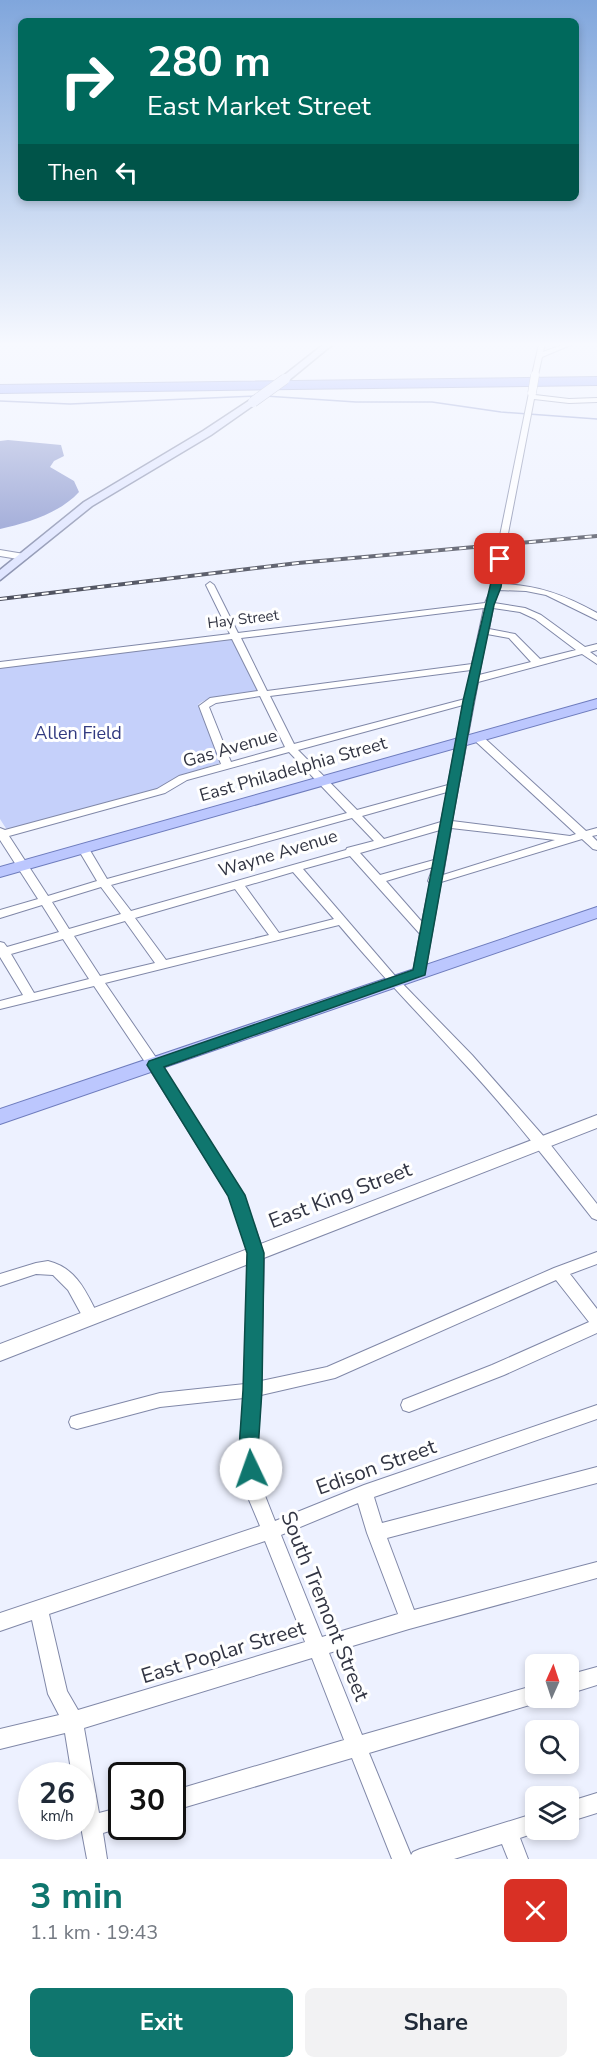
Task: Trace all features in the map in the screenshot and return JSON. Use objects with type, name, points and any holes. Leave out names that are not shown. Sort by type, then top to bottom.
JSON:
[{"type":"main road","points":[[0,576],[88,504],[210,431]]},
{"type":"main road","name":"East Philadelphia Street","points":[[0,872],[597,703]]},
{"type":"main road","points":[[0,1117],[392,980],[597,912]]},
{"type":"street","points":[[420,972],[438,862],[454,787],[469,740],[468,701],[489,605],[496,587],[496,575],[525,431]]},
{"type":"street","points":[[0,553],[24,556]]},
{"type":"street","points":[[210,585],[291,748],[382,843]]},
{"type":"street","points":[[496,587],[529,586],[549,592],[597,617]]},
{"type":"street","name":"Hay Street","points":[[0,664],[489,605],[522,610],[538,617],[597,661]]},
{"type":"street","points":[[484,631],[512,636],[538,663]]},
{"type":"street","points":[[473,680],[597,647]]},
{"type":"street","points":[[227,765],[204,706],[213,700],[477,666]]},
{"type":"street","name":"Gas Avenue","points":[[1,832],[161,790],[183,778],[227,765],[468,701]]},
{"type":"street","points":[[469,740],[597,848]]},
{"type":"street","points":[[0,914],[104,883],[454,787]]},
{"type":"street","name":"Wayne Avenue","points":[[1,950],[67,934],[447,824],[570,839]]},
{"type":"street","points":[[434,881],[597,831]]},
{"type":"street","name":"South Tremont Street","points":[[1,832],[154,1065],[236,1195],[256,1253],[253,1390],[248,1450],[253,1488],[402,1859]]},
{"type":"street","points":[[84,849],[104,883],[164,966]]},
{"type":"street","points":[[351,850],[427,934]]},
{"type":"street","points":[[377,880],[438,862]]},
{"type":"street","points":[[295,867],[392,980],[467,1058],[541,1143],[597,1214]]},
{"type":"street","points":[[237,884],[277,939]]},
{"type":"street","points":[[0,1005],[277,939],[342,921]]},
{"type":"street","points":[[1,950],[31,998]]},
{"type":"street","name":"East King Street","points":[[0,1353],[597,1121]]},
{"type":"street","points":[[77,1422],[160,1400],[253,1390],[329,1373],[597,1258]]},
{"type":"street","points":[[0,1280],[36,1268],[56,1268],[68,1275],[91,1317]]},
{"type":"street","points":[[560,1272],[597,1321]]},
{"type":"street","points":[[409,1405],[498,1370],[597,1326]]},
{"type":"street","name":"Edison Street","points":[[0,1622],[270,1531],[364,1493],[597,1412]]},
{"type":"street","points":[[376,1533],[597,1475]]},
{"type":"street","points":[[364,1493],[376,1533],[409,1620]]},
{"type":"street","name":"East Poplar Street","points":[[0,1740],[409,1620],[597,1570]]},
{"type":"street","points":[[39,1609],[58,1694],[73,1720],[80,1762]]},
{"type":"street","points":[[579,1682],[597,1677]]},
{"type":"street","points":[[186,1797],[525,1697]]},
{"type":"street","points":[[579,1809],[597,1803]]},
{"type":"street","points":[[420,1859],[525,1826]]},
{"type":"street","points":[[507,1832],[518,1859]]},
{"type":"street","points":[[94,1840],[97,1859]]},
{"type":"green space","name":"Allen Field","points":[[231,638],[258,691],[217,697],[198,705],[220,763],[182,775],[158,789],[7,830],[0,819],[0,667]]},
{"type":"shaded area","points":[[0,441],[61,445],[64,456],[54,461],[50,467],[74,481],[79,492],[53,511],[0,529]]},
{"type":"railway","points":[[0,599],[298,563],[597,536]]},
{"type":"route","points":[[251,1469],[248,1450],[253,1390],[256,1253],[236,1195],[154,1065],[420,972],[434,881],[447,824],[468,701],[489,605],[496,587],[500,559]]}]
